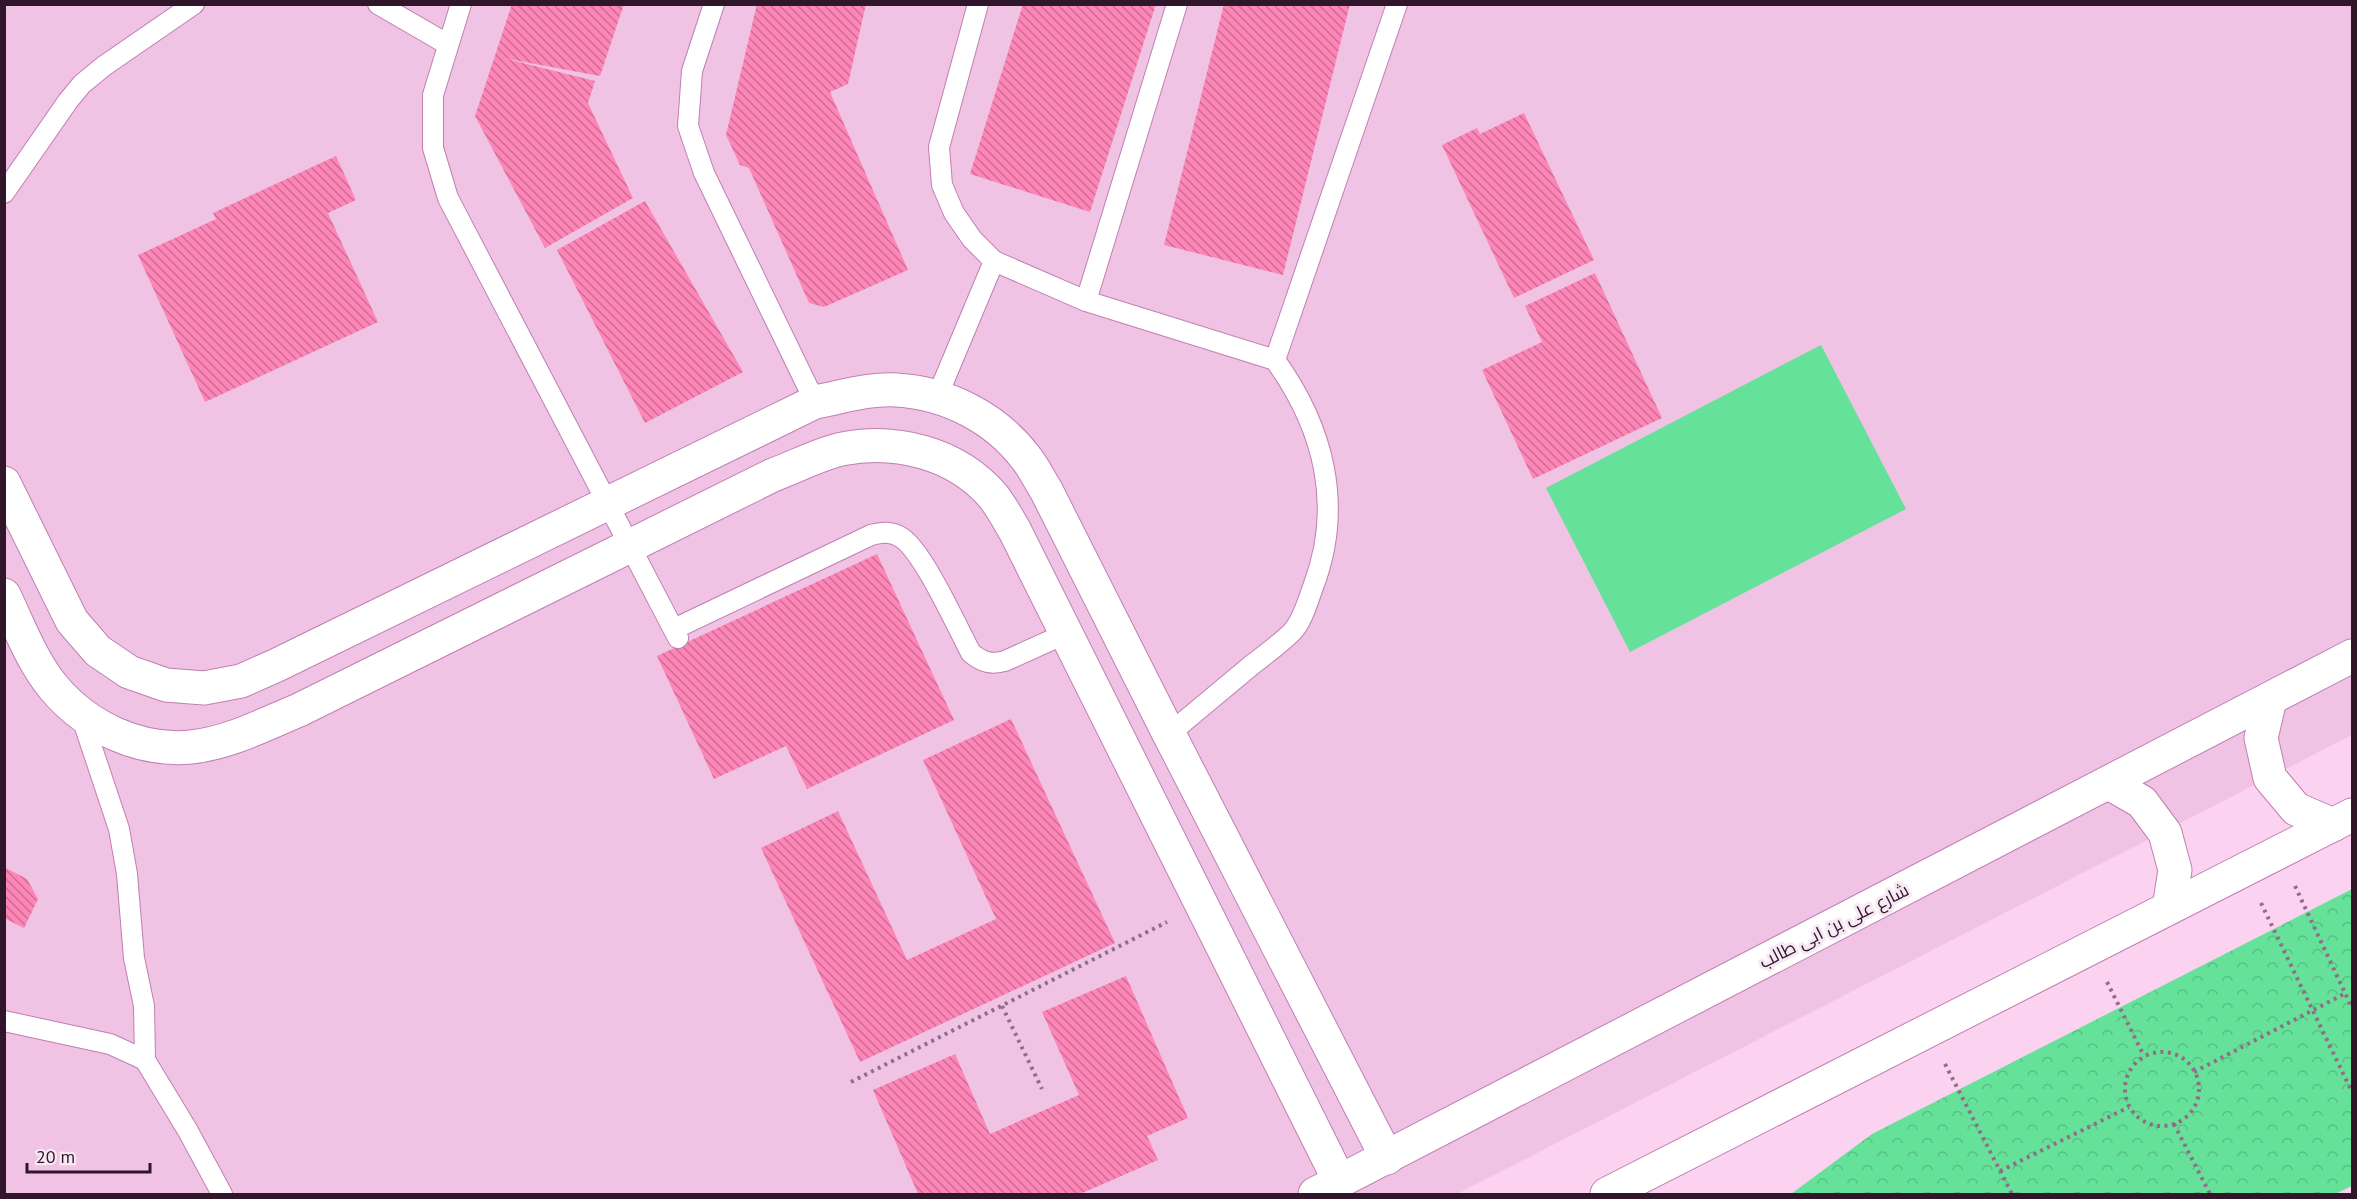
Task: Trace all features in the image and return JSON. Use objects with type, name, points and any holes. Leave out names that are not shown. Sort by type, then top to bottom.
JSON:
[{"type":"street","points":[[4,483],[72,621],[98,651],[129,672],[166,685],[204,688],[241,681],[816,402],[855,394],[896,390],[937,397],[971,410],[1001,432],[1026,458],[1046,490],[1387,1158]]},
{"type":"street","points":[[4,595],[53,687],[81,714],[114,735],[152,746],[191,747],[229,738],[299,710],[630,545],[774,476],[840,449],[882,444],[923,451],[961,468],[992,495],[1015,531],[1067,633],[1203,904],[1327,1188]]},
{"type":"street","name":"شارع على بن ابى طالب","points":[[1327,1188],[2352,656]]},
{"type":"street","points":[[2270,699],[2261,738],[2270,778],[2296,809],[2343,820]]},
{"type":"street","points":[[2109,783],[2142,802],[2164,833],[2175,870],[2169,908]]},
{"type":"street","points":[[1607,1194],[2343,820]]},
{"type":"lane","points":[[4,193],[68,100],[82,84],[104,66],[194,4]]},
{"type":"lane","points":[[378,4],[447,45]]},
{"type":"lane","points":[[461,4],[433,95],[433,148],[448,198],[676,633],[871,535],[883,532],[901,537],[915,551],[971,654],[978,659],[996,663],[1005,661],[1067,633]]},
{"type":"lane","points":[[714,4],[692,71],[688,126],[704,173],[816,402]]},
{"type":"lane","points":[[978,4],[939,147],[942,185],[954,213],[972,239],[994,261],[1086,301],[1275,360],[1294,387],[1309,416],[1320,448],[1325,469],[1328,513],[1326,544],[1318,574],[1294,631],[1169,734]]},
{"type":"lane","points":[[1086,301],[1177,4]]},
{"type":"lane","points":[[1275,360],[1397,4]]},
{"type":"lane","points":[[937,397],[994,261]]},
{"type":"lane","points":[[81,714],[119,829],[127,874],[134,958],[144,1006],[145,1060],[188,1131],[222,1194]]},
{"type":"lane","points":[[4,1022],[110,1044],[145,1060]]},
{"type":"path","points":[[2279,853],[2352,1008]]},
{"type":"path","points":[[2245,870],[2352,1092]]},
{"type":"path","points":[[851,1082],[1203,904]]},
{"type":"path","points":[[2091,948],[2144,1056]]},
{"type":"path","points":[[2194,1072],[2346,993]]},
{"type":"path","points":[[1002,1006],[1041,1089]]},
{"type":"path","points":[[1928,1031],[2012,1194]]},
{"type":"path","points":[[2158,1052],[2172,1054],[2185,1060],[2194,1072],[2198,1084],[2198,1096],[2194,1108],[2186,1118],[2174,1124],[2161,1126],[2148,1124],[2129,1107],[2125,1093],[2127,1079],[2133,1066],[2144,1056],[2158,1052]]},
{"type":"path","points":[[2000,1171],[2129,1107]]},
{"type":"path","points":[[2174,1124],[2210,1194]]},
{"type":"shaded area","points":[[5,5],[2352,5],[2352,735],[1457,1194],[5,1194]]},
{"type":"green space","points":[[1821,345],[1906,509],[1630,652],[1546,488]]},
{"type":"green space","points":[[2352,889],[2352,1186],[2335,1194],[1791,1194],[1872,1134]]},
{"type":"building","points":[[512,4],[624,4],[600,76],[503,58],[595,81],[588,103],[633,198],[545,248],[475,116]]},
{"type":"building","points":[[757,4],[866,4],[848,84],[830,92],[908,270],[824,307],[809,303],[749,168],[740,165],[726,135]]},
{"type":"building","points":[[1023,4],[1156,4],[1090,212],[970,174]]},
{"type":"building","points":[[1224,4],[1350,4],[1283,275],[1164,245]]},
{"type":"building","points":[[1524,113],[1594,260],[1514,298],[1442,145],[1477,128],[1480,134]]},
{"type":"building","points":[[336,156],[356,200],[328,213],[378,322],[205,402],[138,255],[216,219],[213,213]]},
{"type":"building","points":[[645,201],[743,372],[645,423],[557,250]]},
{"type":"building","points":[[1595,273],[1662,418],[1533,479],[1482,370],[1542,342],[1525,306]]},
{"type":"building","points":[[877,554],[954,720],[807,789],[786,746],[714,779],[657,656]]},
{"type":"building","points":[[1011,719],[1115,943],[860,1062],[761,848],[838,811],[907,960],[996,919],[923,760]]},
{"type":"building","points":[[4,867],[27,879],[38,899],[24,928],[4,918]]},
{"type":"building","points":[[1126,976],[1188,1118],[1147,1136],[1158,1160],[1080,1194],[918,1194],[873,1090],[955,1054],[990,1134],[1079,1095],[1042,1012]]}]
